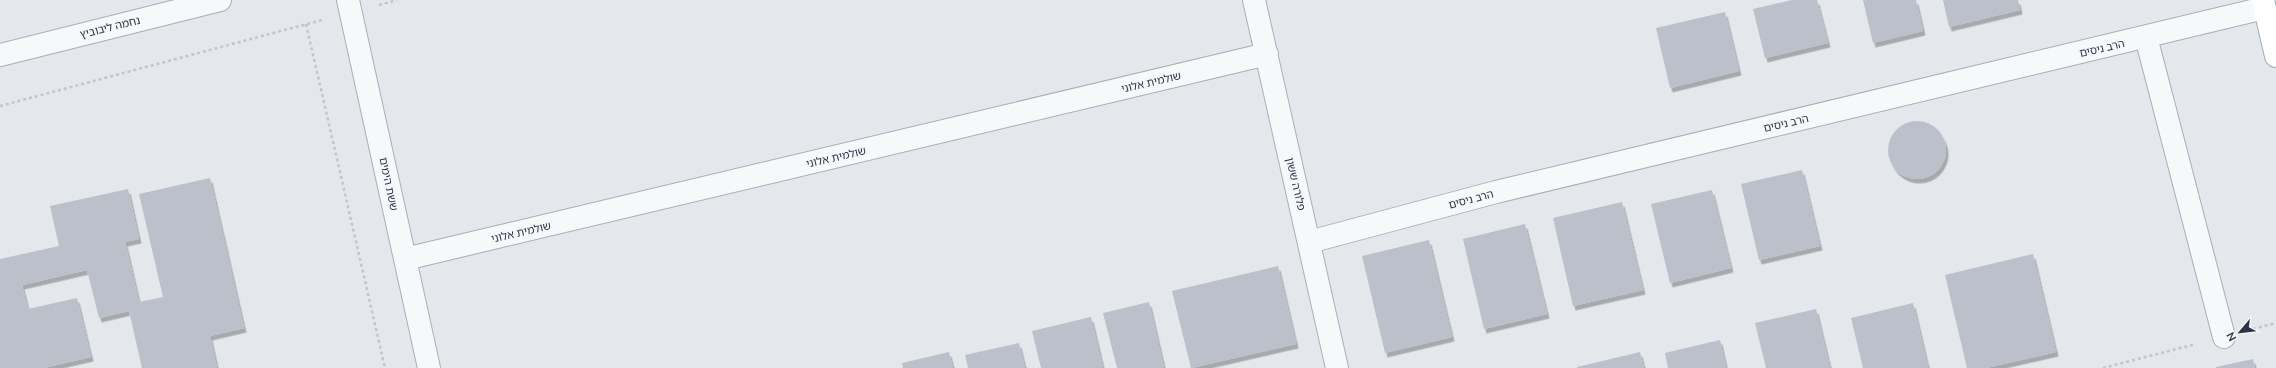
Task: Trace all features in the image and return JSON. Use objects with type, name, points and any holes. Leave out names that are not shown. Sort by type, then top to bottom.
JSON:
[{"type":"main road","points":[[2263,4],[2276,56]]},
{"type":"street","name":"נחמה ליבוביץ","points":[[0,55],[220,0]]},
{"type":"street","name":"פלורה ששון","points":[[1254,0],[1337,368]]},
{"type":"street","name":"הרב ניסים","points":[[1309,242],[1496,192],[2146,37],[2263,4]]},
{"type":"street","name":"ששת הימים","points":[[349,6],[429,368]]},
{"type":"street","points":[[2146,37],[2224,336]]},
{"type":"street","name":"שולמית אלוני","points":[[405,260],[1267,54]]},
{"type":"path","points":[[0,106],[306,24],[349,6],[397,0]]},
{"type":"path","points":[[306,24],[385,368]]},
{"type":"path","points":[[2103,368],[2276,323]]},
{"type":"building","points":[[1792,0],[1817,0],[1828,43],[1765,58],[1753,9]]},
{"type":"building","points":[[1863,0],[1916,0],[1923,31],[1873,43]]},
{"type":"building","points":[[1943,0],[2018,0],[2020,10],[1949,27]]},
{"type":"building","points":[[1725,12],[1739,71],[1670,88],[1656,28]]},
{"type":"building","points":[[1917,121],[1928,123],[1941,134],[1944,139],[1946,150],[1944,161],[1933,174],[1928,177],[1917,179],[1906,177],[1893,166],[1890,161],[1888,150],[1890,139],[1901,126],[1906,123]]},
{"type":"building","points":[[1802,170],[1820,246],[1759,260],[1741,184]]},
{"type":"building","points":[[210,178],[244,328],[210,336],[217,368],[142,368],[129,311],[99,318],[87,270],[22,285],[28,309],[77,298],[91,357],[43,368],[0,368],[0,259],[59,246],[50,206],[128,189],[139,239],[125,242],[139,302],[163,297],[139,194]]},
{"type":"building","points":[[1712,190],[1731,268],[1670,283],[1651,204]]},
{"type":"building","points":[[1622,202],[1643,290],[1573,306],[1553,218]]},
{"type":"building","points":[[1525,224],[1547,314],[1484,329],[1463,239]]},
{"type":"building","points":[[1429,240],[1452,337],[1385,353],[1362,256]]},
{"type":"building","points":[[2033,254],[2056,352],[1986,368],[1967,368],[1945,275]]},
{"type":"building","points":[[1278,266],[1296,344],[1191,368],[1172,291]]},
{"type":"building","points":[[1149,302],[1164,368],[1117,368],[1103,313]]},
{"type":"building","points":[[1913,303],[1928,368],[1863,368],[1851,318]]},
{"type":"building","points":[[1816,309],[1830,368],[1766,368],[1755,323]]},
{"type":"building","points":[[1091,317],[1103,368],[1041,368],[1032,331]]},
{"type":"building","points":[[1720,340],[1726,368],[1668,368],[1665,353]]},
{"type":"building","points":[[1019,343],[1025,368],[968,368],[965,355]]},
{"type":"building","points":[[949,352],[953,368],[903,368],[902,363]]},
{"type":"building","points":[[1640,352],[1644,368],[1577,368],[1577,367]]},
{"type":"building","points":[[2253,359],[2255,368],[2216,368],[2216,367]]}]
